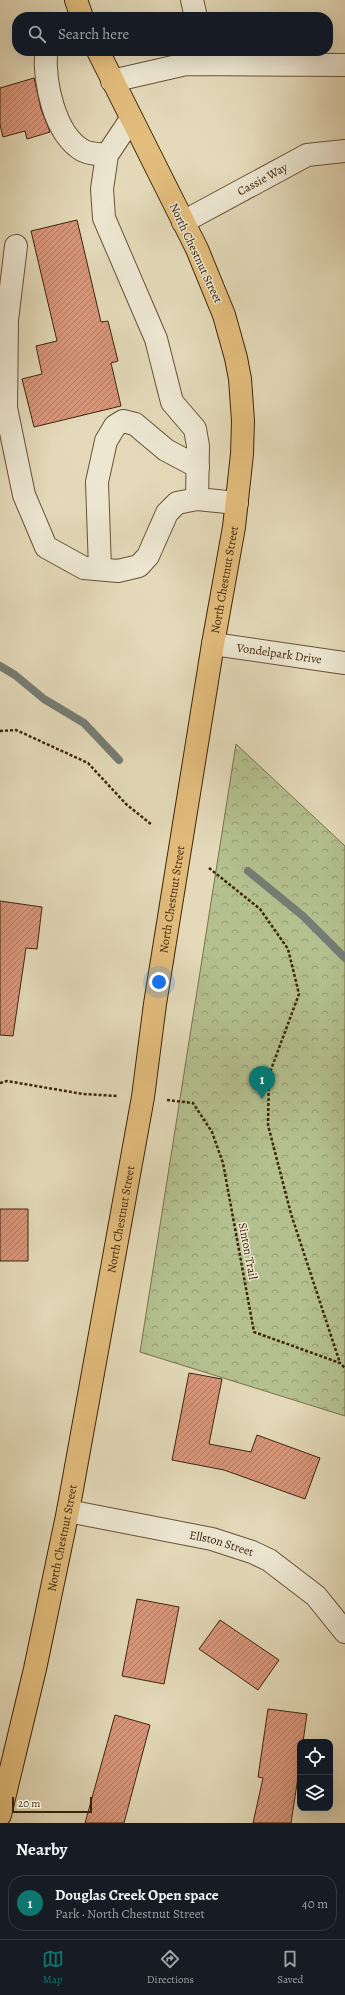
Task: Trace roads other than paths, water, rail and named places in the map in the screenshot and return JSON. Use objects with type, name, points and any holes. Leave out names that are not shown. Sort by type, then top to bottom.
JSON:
[{"type":"main road","name":"North Chestnut Street","points":[[0,1815],[35,1669],[68,1511],[143,1097],[155,1004],[237,503],[242,454],[243,421],[236,358],[224,315],[197,249],[100,56]]},
{"type":"street","points":[[192,0],[195,12]]},
{"type":"street","points":[[46,56],[48,92],[65,134],[83,150],[106,155]]},
{"type":"street","points":[[112,80],[186,64],[205,58],[345,65]]},
{"type":"street","points":[[131,119],[106,155],[102,189],[104,218],[156,339],[172,402],[195,429],[198,446],[197,499]]},
{"type":"street","name":"Cassie Way","points":[[183,222],[307,155],[345,151]]},
{"type":"street","points":[[16,246],[7,320],[6,408],[24,495],[46,547],[84,568],[118,571],[139,566],[148,556],[167,513],[177,503],[197,499],[237,503]]},
{"type":"street","points":[[100,569],[97,482],[106,441],[114,426],[123,421],[135,424],[166,450],[198,467]]},
{"type":"street","name":"Vondelpark Drive","points":[[213,644],[345,663]]},
{"type":"street","name":"Ellston Street","points":[[68,1511],[212,1539],[252,1552],[269,1560],[316,1596],[345,1632]]},
{"type":"waterway","points":[[0,666],[15,675],[44,699],[84,723],[119,760]]},
{"type":"waterway","points":[[248,871],[303,916],[345,958]]},
{"type":"place","name":"Douglas Creek Open space","points":[[262,1099]]}]
